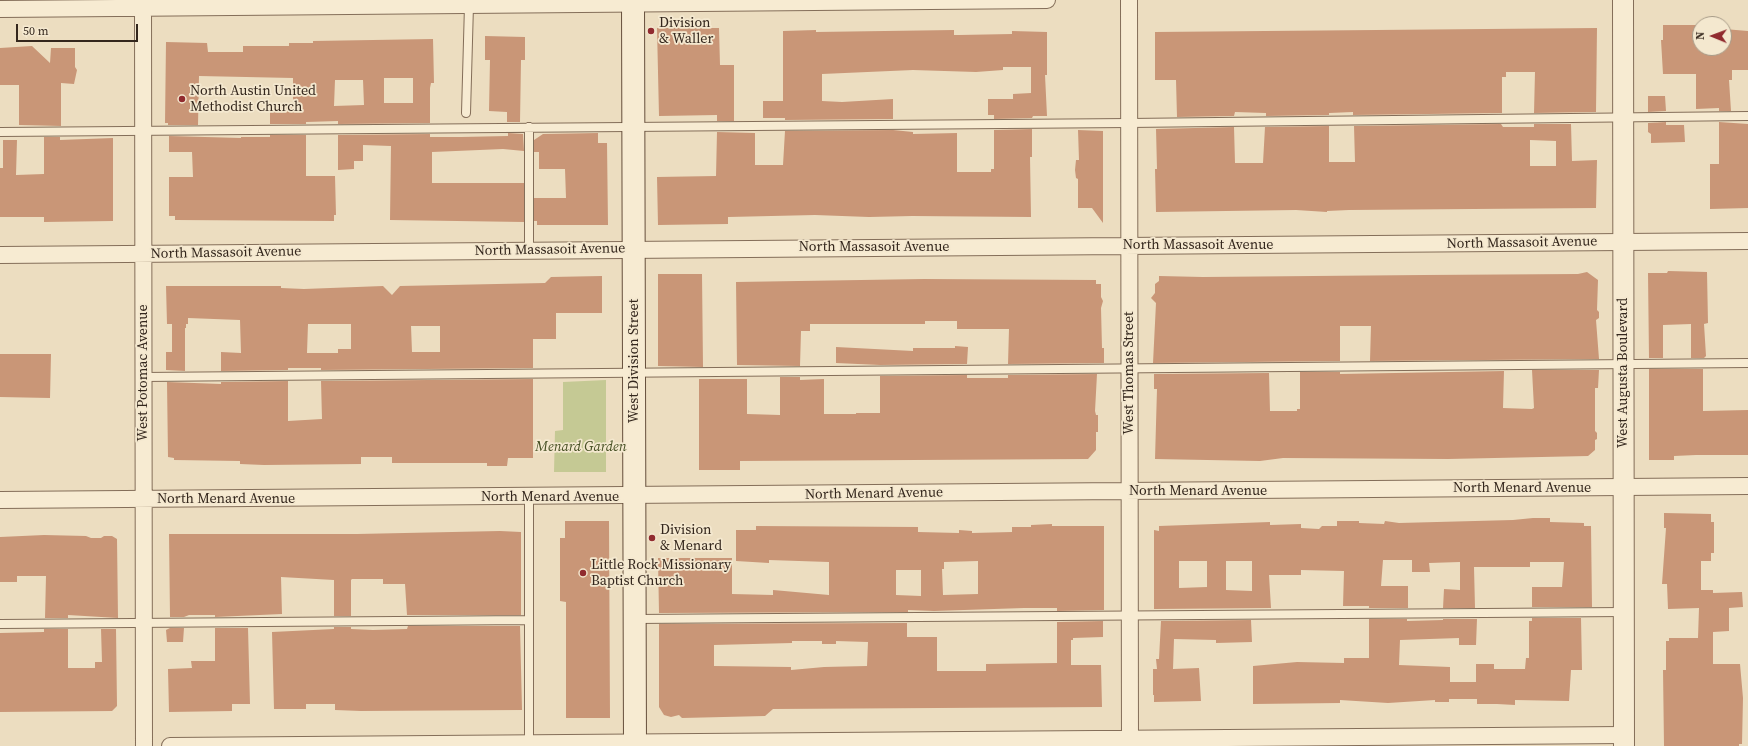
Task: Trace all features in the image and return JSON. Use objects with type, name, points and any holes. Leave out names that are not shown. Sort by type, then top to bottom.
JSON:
[{"type":"main road","name":"West Division Street","points":[[633,2],[635,744]]},
{"type":"street","points":[[0,10],[143,4],[469,5],[743,1],[1047,0]]},
{"type":"street","name":"West Thomas Street","points":[[1129,0],[1130,742]]},
{"type":"street","name":"West Augusta Boulevard","points":[[1623,0],[1624,740]]},
{"type":"street","name":"West Potomac Avenue","points":[[143,4],[144,746]]},
{"type":"street","name":"North Massasoit Avenue","points":[[0,255],[1748,241]]},
{"type":"street","name":"North Menard Avenue","points":[[0,500],[529,497],[1748,486]]},
{"type":"street","points":[[170,746],[512,745],[529,743],[635,744],[1624,740]]},
{"type":"lane","points":[[466,114],[469,5]]},
{"type":"lane","points":[[0,132],[1129,123],[1748,116]]},
{"type":"lane","points":[[529,127],[529,250]]},
{"type":"lane","points":[[144,377],[634,374],[1748,363]]},
{"type":"lane","points":[[529,497],[529,743]]},
{"type":"lane","points":[[635,619],[1624,612]]},
{"type":"lane","points":[[0,624],[529,620]]},
{"type":"green space","name":"Menard Garden","points":[[606,380],[606,472],[554,472],[555,431],[563,430],[563,382]]},
{"type":"building","points":[[1663,25],[1692,25],[1692,56],[1732,56],[1732,30],[1748,31],[1748,70],[1732,70],[1732,80],[1729,80],[1731,111],[1719,111],[1719,108],[1696,109],[1696,74],[1663,74],[1661,40],[1663,40]]},
{"type":"building","points":[[657,28],[719,28],[720,65],[734,65],[734,121],[717,121],[717,115],[659,116]]},
{"type":"building","points":[[1597,28],[1596,112],[1534,113],[1535,72],[1506,72],[1506,77],[1502,77],[1502,113],[1353,115],[1353,112],[1329,113],[1329,115],[1266,116],[1266,113],[1235,112],[1234,116],[1177,117],[1176,80],[1155,80],[1155,32]]},
{"type":"building","points":[[816,30],[816,32],[954,30],[954,35],[1012,34],[1012,31],[1047,32],[1047,75],[1045,75],[1047,116],[994,119],[994,115],[988,115],[988,99],[1013,99],[1013,94],[1031,93],[1031,67],[1003,67],[1003,70],[976,72],[913,70],[822,74],[822,101],[842,102],[893,99],[893,119],[785,120],[785,118],[763,118],[763,101],[783,101],[783,31]]},
{"type":"building","points":[[485,36],[525,37],[525,60],[521,60],[520,122],[507,122],[507,112],[489,111],[490,60],[485,60]]},
{"type":"building","points":[[433,39],[434,83],[431,83],[430,88],[430,123],[338,124],[338,121],[306,122],[306,124],[270,124],[270,106],[293,105],[293,78],[199,76],[198,125],[168,125],[168,123],[165,123],[166,42],[207,43],[208,52],[243,52],[243,46],[289,46],[289,43],[313,43],[313,41]],"holes":[[[384,78],[413,78],[413,103],[384,103]],[[335,80],[363,80],[364,105],[334,106]]]},
{"type":"building","points":[[32,46],[50,63],[51,48],[75,48],[75,67],[77,70],[74,84],[61,83],[61,126],[19,125],[19,85],[0,85],[0,48]]},
{"type":"building","points":[[1648,96],[1665,96],[1666,111],[1648,112]]},
{"type":"building","points":[[1666,122],[1666,125],[1684,125],[1685,142],[1651,143],[1651,134],[1648,132],[1648,123]]},
{"type":"building","points":[[1719,122],[1748,124],[1748,208],[1710,209],[1710,164],[1719,164]]},
{"type":"building","points":[[1501,124],[1503,127],[1534,127],[1534,124],[1571,124],[1572,161],[1597,160],[1596,208],[1349,210],[1327,212],[1296,210],[1156,212],[1156,129],[1234,127],[1235,163],[1263,163],[1265,127],[1329,126],[1329,162],[1355,162],[1354,126]],"holes":[[[1530,140],[1556,141],[1556,166],[1530,166]]]},
{"type":"building","points":[[1032,129],[1032,157],[1030,157],[1031,217],[869,217],[815,215],[728,217],[728,224],[658,225],[657,177],[716,176],[717,132],[755,133],[755,165],[783,165],[785,131],[893,130],[913,132],[913,134],[957,133],[957,172],[991,172],[991,169],[994,169],[994,130]]},
{"type":"building","points":[[1078,130],[1103,131],[1103,223],[1092,208],[1078,208],[1078,179],[1076,178],[1075,170],[1076,160],[1079,160]]},
{"type":"building","points":[[508,133],[523,134],[524,151],[503,149],[432,152],[432,183],[524,183],[524,222],[390,220],[391,146],[363,145],[363,161],[354,161],[354,169],[338,170],[338,135],[430,134],[430,137],[461,137],[508,136]]},
{"type":"building","points":[[598,133],[598,143],[607,143],[608,225],[537,225],[537,221],[534,221],[534,198],[566,198],[565,169],[539,169],[539,152],[534,152],[534,140],[543,134]]},
{"type":"building","points":[[270,135],[306,135],[306,176],[335,176],[336,215],[334,215],[334,221],[175,220],[175,216],[169,216],[169,177],[193,177],[192,152],[169,152],[169,136],[241,138],[270,137]]},
{"type":"building","points":[[44,137],[60,137],[60,140],[113,138],[113,221],[44,222],[44,217],[0,217],[0,168],[3,168],[3,140],[17,140],[16,175],[44,174]]},
{"type":"building","points":[[1668,271],[1707,272],[1708,323],[1704,324],[1706,356],[1704,358],[1691,358],[1691,324],[1663,325],[1663,358],[1649,358],[1648,273],[1667,273]]},
{"type":"building","points":[[1587,272],[1598,280],[1597,310],[1599,312],[1599,318],[1596,320],[1599,359],[1370,361],[1371,326],[1340,326],[1340,361],[1153,363],[1156,303],[1151,298],[1155,293],[1155,284],[1159,281],[1159,276],[1203,277],[1578,274]]},
{"type":"building","points":[[658,274],[702,274],[703,367],[658,366]]},
{"type":"building","points":[[602,276],[602,313],[556,313],[556,339],[533,339],[533,368],[321,370],[321,368],[288,368],[288,370],[221,371],[221,352],[241,353],[240,320],[188,318],[188,324],[186,324],[185,328],[185,371],[166,370],[166,352],[172,352],[172,324],[167,324],[166,286],[281,286],[281,288],[304,289],[383,286],[392,295],[400,286],[545,283],[551,277]],"holes":[[[308,324],[351,324],[351,349],[338,349],[338,353],[307,353]],[[411,326],[440,326],[440,352],[412,352]]]},
{"type":"building","points":[[924,279],[1096,280],[1096,284],[1101,284],[1101,297],[1103,301],[1101,308],[1104,363],[1008,364],[1009,329],[957,329],[957,321],[925,321],[925,324],[810,324],[810,331],[801,331],[800,366],[737,365],[736,282]]},
{"type":"building","points":[[955,346],[968,347],[967,364],[880,365],[836,363],[836,347],[913,351],[913,348],[955,348]]},
{"type":"building","points":[[0,354],[51,354],[50,398],[0,397]]},
{"type":"building","points":[[1649,369],[1703,369],[1703,411],[1748,410],[1748,455],[1674,456],[1674,460],[1649,460]]},
{"type":"building","points":[[1532,370],[1599,370],[1598,388],[1595,388],[1595,431],[1597,433],[1597,439],[1595,440],[1595,450],[1588,456],[1448,459],[1283,458],[1260,461],[1155,459],[1157,389],[1154,389],[1154,374],[1269,373],[1270,411],[1297,411],[1297,409],[1300,409],[1300,372],[1340,372],[1340,374],[1504,371],[1503,408],[1532,409],[1534,408]]},
{"type":"building","points":[[1097,374],[1095,411],[1096,415],[1098,415],[1098,432],[1096,432],[1096,450],[1088,459],[740,461],[740,470],[699,470],[699,379],[747,379],[747,414],[780,415],[780,377],[800,377],[800,380],[824,379],[824,414],[856,414],[880,413],[880,376],[967,375],[967,378],[1008,378],[1008,375]]},
{"type":"building","points":[[533,379],[533,458],[508,458],[507,466],[487,466],[487,463],[392,463],[392,457],[361,457],[361,464],[264,465],[240,464],[240,461],[174,460],[174,458],[168,457],[167,382],[221,384],[221,382],[288,381],[288,421],[322,419],[321,381]]},
{"type":"building","points":[[1664,513],[1711,514],[1711,522],[1714,522],[1714,553],[1711,553],[1711,561],[1701,561],[1701,590],[1713,590],[1713,593],[1742,592],[1743,607],[1729,608],[1729,631],[1713,632],[1713,664],[1740,664],[1743,698],[1742,744],[1739,744],[1739,746],[1664,746],[1663,670],[1666,670],[1666,641],[1669,641],[1669,638],[1698,638],[1699,608],[1668,609],[1667,584],[1662,584],[1666,528],[1664,528]]},
{"type":"building","points":[[1550,518],[1550,522],[1584,523],[1584,526],[1591,526],[1592,607],[1532,607],[1532,587],[1562,587],[1564,562],[1530,562],[1530,567],[1474,567],[1475,608],[1443,608],[1444,589],[1460,590],[1460,562],[1429,563],[1430,572],[1412,572],[1412,560],[1383,560],[1381,586],[1408,586],[1408,608],[1343,606],[1344,571],[1301,570],[1301,575],[1269,575],[1271,608],[1154,609],[1154,530],[1159,531],[1159,526],[1270,522],[1270,525],[1301,524],[1301,528],[1319,529],[1322,526],[1337,526],[1337,521],[1359,521],[1359,523],[1384,524],[1385,521],[1399,523]],"holes":[[[1179,561],[1207,561],[1207,587],[1179,588]],[[1226,561],[1252,561],[1252,591],[1226,590]]]},
{"type":"building","points":[[565,521],[609,521],[610,718],[566,718],[566,602],[560,601],[560,538],[565,538]]},
{"type":"building","points":[[1052,524],[1052,526],[1104,526],[1104,610],[1057,611],[1057,608],[1024,608],[934,611],[908,610],[908,612],[659,613],[658,558],[732,558],[732,594],[773,595],[773,590],[829,595],[829,562],[769,560],[769,563],[736,561],[736,530],[756,530],[756,526],[918,527],[918,532],[959,533],[959,530],[972,531],[972,533],[1012,532],[1012,527],[1031,527],[1031,525]],"holes":[[[978,561],[978,594],[943,595],[942,569],[944,569],[944,562]],[[896,570],[921,570],[921,596],[896,595]]]},
{"type":"building","points":[[500,531],[521,532],[521,615],[407,615],[405,584],[383,584],[383,579],[352,579],[351,616],[334,616],[334,580],[281,577],[282,614],[215,617],[215,615],[189,615],[184,617],[170,617],[169,534],[357,534]]},
{"type":"building","points":[[44,535],[86,536],[91,538],[112,536],[117,539],[118,618],[68,615],[68,618],[45,618],[46,576],[17,576],[17,582],[0,582],[0,537]]},
{"type":"building","points":[[1532,618],[1581,618],[1582,670],[1571,670],[1569,701],[1515,700],[1515,705],[1477,704],[1477,699],[1449,699],[1449,702],[1435,702],[1435,700],[1388,703],[1340,700],[1340,703],[1253,704],[1253,666],[1297,662],[1344,663],[1344,658],[1369,658],[1369,619],[1407,619],[1407,621],[1477,619],[1476,645],[1459,645],[1459,638],[1400,640],[1399,665],[1450,667],[1450,682],[1476,682],[1476,664],[1494,664],[1494,669],[1525,669],[1526,658],[1529,658],[1529,621],[1532,621]]},
{"type":"building","points":[[1251,620],[1252,642],[1216,643],[1216,640],[1174,639],[1173,669],[1199,668],[1201,701],[1154,702],[1153,669],[1157,669],[1156,659],[1159,659],[1161,621]]},
{"type":"building","points":[[1103,621],[1103,637],[1073,638],[1073,640],[1071,640],[1071,665],[1101,665],[1102,707],[773,709],[765,716],[682,718],[679,715],[671,717],[664,715],[659,707],[659,624],[907,623],[907,637],[937,637],[937,671],[986,671],[986,664],[1057,663],[1057,622]],"holes":[[[822,641],[822,644],[836,644],[836,641],[868,642],[867,666],[824,667],[791,670],[791,667],[714,666],[714,645]]]},
{"type":"building","points":[[408,626],[520,626],[522,710],[361,711],[335,710],[335,704],[306,704],[306,709],[274,709],[272,632],[334,629],[334,627],[351,627],[351,629],[373,630],[407,629]]},
{"type":"building","points":[[170,628],[184,628],[183,642],[167,642],[166,630]]},
{"type":"building","points":[[215,628],[248,628],[250,704],[232,704],[232,711],[169,712],[168,669],[192,668],[191,661],[215,661]]},
{"type":"building","points":[[44,629],[68,629],[68,668],[95,668],[95,662],[102,662],[101,629],[116,629],[117,706],[112,711],[0,712],[0,633],[44,632]]},
{"type":"place","name":"Division & Waller","points":[[651,31]]},
{"type":"place","name":"North Austin United Methodist Church","points":[[182,99]]},
{"type":"place","name":"Division & Menard","points":[[652,538]]},
{"type":"place","name":"Little Rock Missionary Baptist Church","points":[[583,573]]}]
